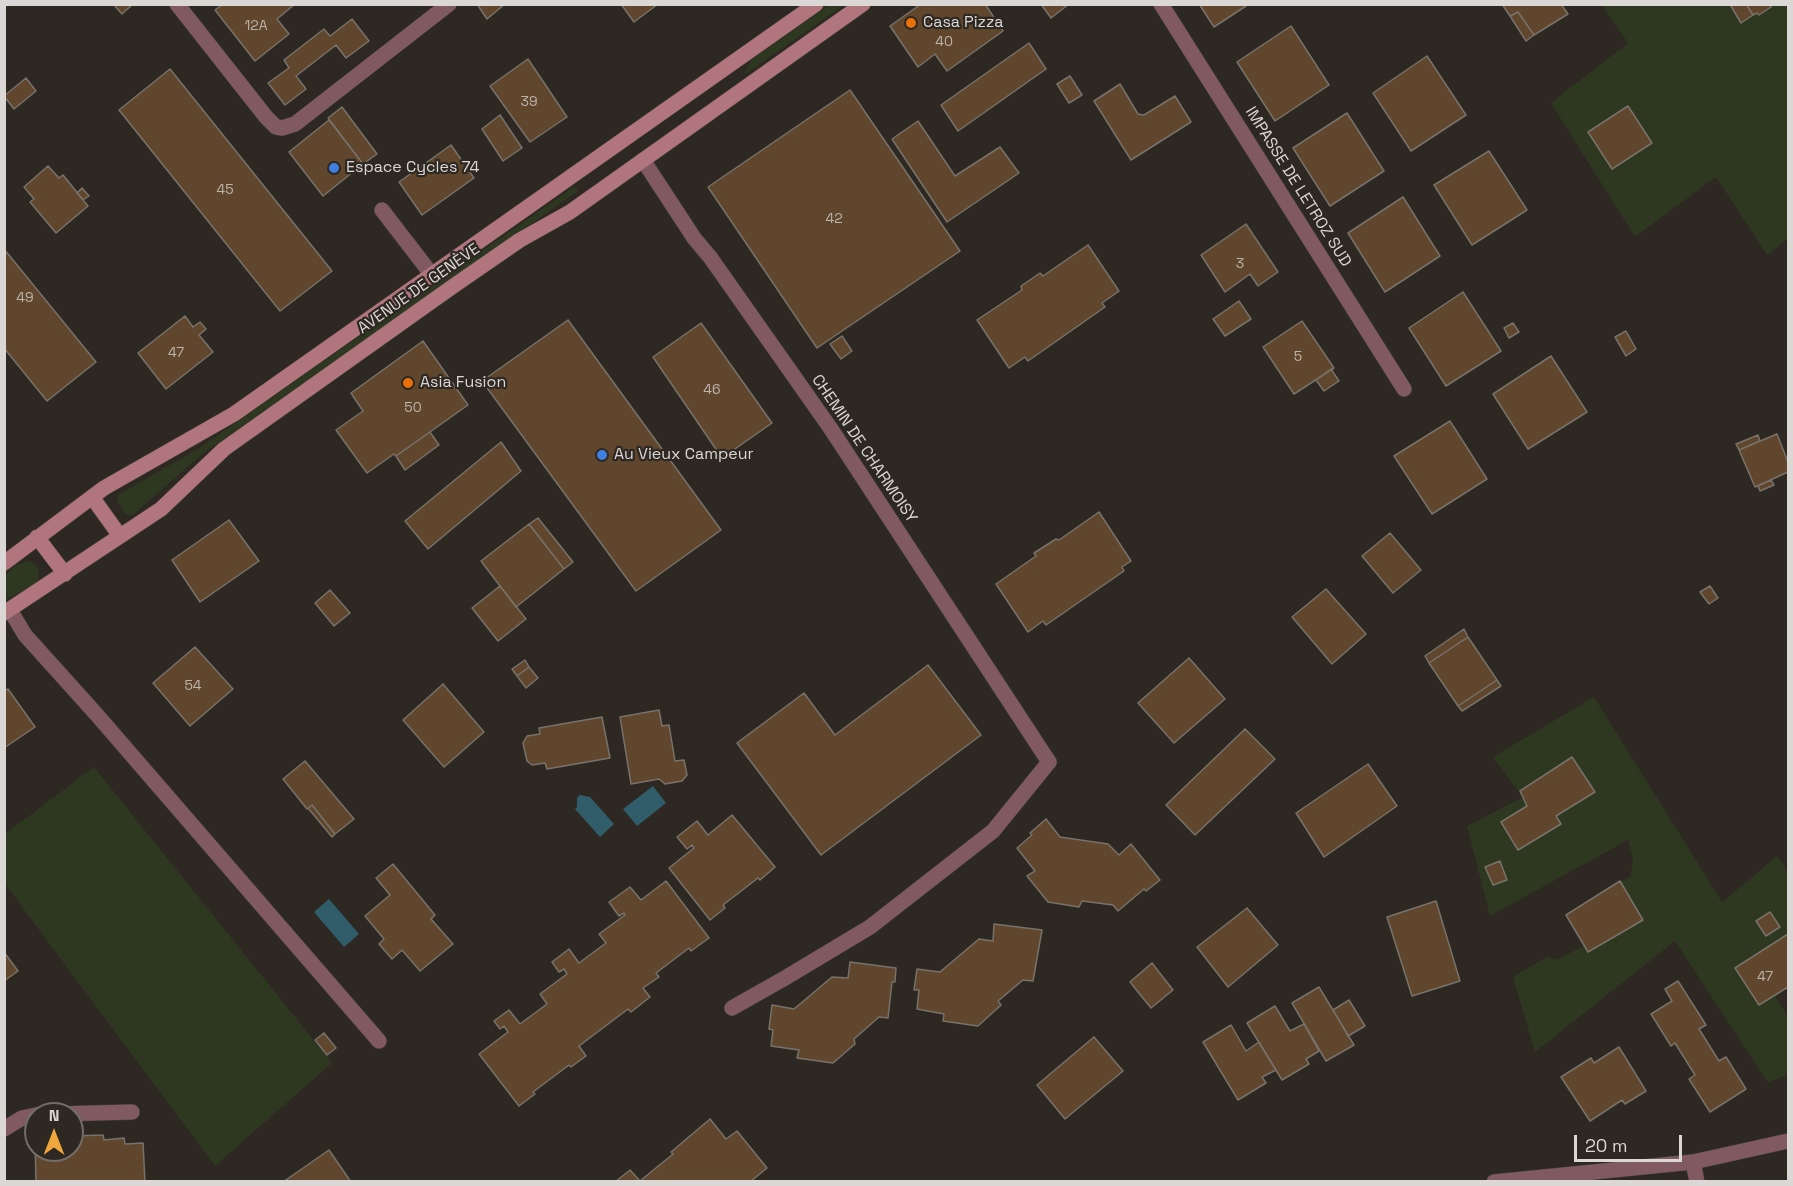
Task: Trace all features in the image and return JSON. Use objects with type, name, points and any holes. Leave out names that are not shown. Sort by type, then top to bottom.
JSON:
[{"type":"main road","name":"AVENUE DE GENÈVE","points":[[4,563],[92,497],[234,414],[816,4]]},
{"type":"main road","name":"AVENUE DE GENÈVE","points":[[7,612],[161,509],[224,449],[452,287],[520,240],[570,212],[863,4]]},
{"type":"main road","points":[[629,136],[644,160]]},
{"type":"main road","points":[[92,497],[120,536]]},
{"type":"main road","points":[[37,537],[65,574]]},
{"type":"street","points":[[177,4],[266,117],[276,127],[282,128],[295,124],[449,4]]},
{"type":"street","name":"IMPASSE DE LETROZ SUD","points":[[1161,4],[1404,389]]},
{"type":"street","name":"CHEMIN DE CHARMOISY","points":[[644,160],[693,238],[710,256],[831,429],[1049,762],[993,831],[879,920],[732,1008]]},
{"type":"street","points":[[382,210],[432,275]]},
{"type":"street","points":[[7,612],[379,1041]]},
{"type":"street","points":[[84,1113],[132,1112]]},
{"type":"street","points":[[4,1129],[24,1117]]},
{"type":"street","points":[[1494,1182],[1693,1162],[1788,1141]]},
{"type":"street","points":[[1693,1162],[1697,1182]]},
{"type":"green space","points":[[830,4],[844,5],[744,75],[751,60]]},
{"type":"green space","points":[[1602,5],[1788,5],[1788,239],[1767,255],[1716,177],[1635,237],[1551,103],[1628,43]]},
{"type":"green space","points":[[575,186],[578,191],[202,454],[133,515],[126,515],[117,502],[119,494],[198,449]]},
{"type":"green space","points":[[28,561],[36,564],[39,574],[37,583],[5,600],[4,576],[15,566]]},
{"type":"green space","points":[[1594,697],[1722,902],[1777,856],[1788,872],[1788,987],[1775,996],[1788,1017],[1788,1074],[1768,1083],[1675,941],[1535,1052],[1513,977],[1548,956],[1557,960],[1585,945],[1620,882],[1631,876],[1633,859],[1628,840],[1490,916],[1467,826],[1523,797],[1493,757]]},
{"type":"green space","points":[[94,767],[332,1063],[215,1166],[5,884],[5,834]]},
{"type":"water","points":[[653,786],[666,803],[637,826],[623,809]]},
{"type":"water","points":[[580,795],[590,797],[614,824],[600,837],[575,809],[577,798]]},
{"type":"water","points":[[329,899],[359,934],[344,947],[314,912]]},
{"type":"building","points":[[116,4],[133,4],[122,14],[115,6]]},
{"type":"building","points":[[223,4],[295,4],[277,19],[289,34],[255,61],[215,10]]},
{"type":"building","points":[[477,4],[505,4],[487,19]]},
{"type":"building","points":[[621,4],[658,4],[634,22]]},
{"type":"building","points":[[921,4],[985,4],[1003,31],[947,71],[935,54],[918,67],[890,26]]},
{"type":"building","points":[[1041,4],[1069,4],[1051,18]]},
{"type":"building","points":[[1199,4],[1249,4],[1214,27]]},
{"type":"building","points":[[1502,4],[1561,4],[1568,14],[1534,35],[1518,12],[1510,16]]},
{"type":"building","points":[[1732,4],[1746,4],[1753,15],[1741,23]]},
{"type":"building","points":[[1746,4],[1771,4],[1771,7],[1759,15],[1757,13],[1753,15]]},
{"type":"building","points":[[1518,12],[1534,35],[1526,41],[1510,16]]},
{"type":"building","points":[[352,19],[369,41],[346,58],[336,45],[296,76],[306,89],[285,105],[268,83],[289,68],[284,60],[324,29],[330,36]]},
{"type":"building","points":[[1291,26],[1329,85],[1275,121],[1237,62]]},
{"type":"building","points":[[1029,43],[1046,69],[958,131],[941,105]]},
{"type":"building","points":[[1427,56],[1466,115],[1411,151],[1373,93]]},
{"type":"building","points":[[528,59],[567,117],[530,142],[490,86]]},
{"type":"building","points":[[170,69],[332,271],[280,311],[119,110]]},
{"type":"building","points":[[1070,76],[1082,95],[1069,103],[1057,84]]},
{"type":"building","points":[[26,78],[36,91],[14,109],[4,96]]},
{"type":"building","points":[[1120,84],[1138,114],[1144,115],[1175,96],[1191,122],[1131,160],[1094,101]]},
{"type":"building","points":[[850,90],[960,251],[817,348],[708,187]]},
{"type":"building","points":[[1628,106],[1652,143],[1612,169],[1588,132]]},
{"type":"building","points":[[342,107],[377,154],[363,164],[328,118]]},
{"type":"building","points":[[1347,113],[1384,171],[1330,206],[1293,148]]},
{"type":"building","points":[[500,115],[522,148],[503,161],[482,129]]},
{"type":"building","points":[[329,120],[363,164],[323,196],[289,152]]},
{"type":"building","points":[[918,121],[955,176],[1000,147],[1019,173],[947,222],[892,139]]},
{"type":"building","points":[[451,145],[474,178],[422,215],[399,182]]},
{"type":"building","points":[[1489,151],[1527,210],[1472,245],[1434,185]]},
{"type":"building","points":[[48,166],[59,178],[63,175],[88,206],[56,233],[30,202],[34,199],[24,187]]},
{"type":"building","points":[[82,188],[89,196],[83,200],[77,193]]},
{"type":"building","points":[[1403,197],[1440,256],[1385,292],[1348,233]]},
{"type":"building","points":[[1246,224],[1278,272],[1258,286],[1250,274],[1225,292],[1201,255]]},
{"type":"building","points":[[1088,245],[1119,291],[1102,303],[1105,307],[1028,361],[1025,357],[1009,368],[977,320],[1022,290],[1021,286],[1040,273],[1043,276]]},
{"type":"building","points":[[4,249],[96,362],[47,401],[4,348]]},
{"type":"building","points":[[1463,292],[1501,351],[1446,386],[1409,328]]},
{"type":"building","points":[[1239,301],[1251,319],[1225,336],[1213,319]]},
{"type":"building","points":[[185,316],[193,327],[200,322],[206,329],[199,335],[213,352],[166,389],[138,353]]},
{"type":"building","name":"Au Vieux Campeur","points":[[568,320],[721,530],[636,591],[482,381]]},
{"type":"building","points":[[1302,321],[1334,368],[1294,394],[1263,347]]},
{"type":"building","points":[[701,323],[772,423],[722,458],[653,357]]},
{"type":"building","points":[[1513,323],[1519,332],[1509,338],[1504,328]]},
{"type":"building","points":[[1626,331],[1636,349],[1626,356],[1615,337]]},
{"type":"building","points":[[842,336],[852,351],[841,359],[830,344]]},
{"type":"building","points":[[423,341],[468,405],[396,456],[394,454],[367,473],[336,430],[363,411],[351,393]]},
{"type":"building","points":[[1551,356],[1587,412],[1528,449],[1493,394]]},
{"type":"building","points":[[1331,369],[1339,381],[1324,391],[1316,380]]},
{"type":"building","points":[[1450,421],[1487,479],[1432,514],[1394,456]]},
{"type":"building","points":[[430,432],[439,445],[405,470],[396,456]]},
{"type":"building","points":[[1777,434],[1788,462],[1788,472],[1755,487],[1739,450]]},
{"type":"building","points":[[1758,435],[1760,441],[1739,450],[1736,444]]},
{"type":"building","points":[[501,442],[521,471],[428,549],[405,521]]},
{"type":"building","points":[[1771,480],[1774,485],[1760,491],[1758,486]]},
{"type":"building","points":[[1099,512],[1131,561],[1122,567],[1124,571],[1046,625],[1043,621],[1028,632],[996,584],[1036,556],[1034,553],[1056,539],[1059,540]]},
{"type":"building","points":[[538,518],[573,562],[564,569],[529,524]]},
{"type":"building","points":[[229,520],[259,561],[200,602],[172,560]]},
{"type":"building","points":[[529,524],[564,569],[516,607],[481,561]]},
{"type":"building","points":[[1390,533],[1421,570],[1393,593],[1362,556]]},
{"type":"building","points":[[500,586],[526,619],[498,641],[472,608]]},
{"type":"building","points":[[1710,586],[1718,598],[1709,604],[1700,592]]},
{"type":"building","points":[[1326,589],[1366,634],[1332,664],[1292,617]]},
{"type":"building","points":[[330,590],[350,613],[334,626],[315,603]]},
{"type":"building","points":[[1464,629],[1468,637],[1429,663],[1425,656]]},
{"type":"building","points":[[1468,637],[1497,680],[1458,706],[1429,663]]},
{"type":"building","points":[[195,647],[233,689],[190,726],[153,683]]},
{"type":"building","points":[[1189,658],[1225,699],[1174,743],[1138,703]]},
{"type":"building","points":[[525,660],[529,667],[517,676],[512,669]]},
{"type":"building","points":[[928,665],[981,735],[821,855],[737,743],[804,693],[835,735]]},
{"type":"building","points":[[529,667],[538,678],[526,688],[517,676]]},
{"type":"building","points":[[1497,680],[1501,686],[1462,711],[1458,706]]},
{"type":"building","points":[[443,684],[484,732],[444,767],[403,720]]},
{"type":"building","points":[[8,689],[35,727],[4,748],[4,691]]},
{"type":"building","points":[[659,710],[662,726],[669,725],[675,761],[684,760],[687,775],[682,781],[665,784],[659,779],[631,784],[620,717]]},
{"type":"building","points":[[602,717],[610,758],[547,769],[545,763],[532,765],[527,761],[523,743],[527,736],[540,734],[539,728]]},
{"type":"building","points":[[1245,729],[1275,759],[1195,835],[1166,805]]},
{"type":"building","points":[[1572,757],[1595,792],[1556,816],[1561,824],[1518,850],[1501,822],[1527,806],[1520,791]]},
{"type":"building","points":[[305,761],[354,819],[335,834],[312,805],[307,809],[283,779]]},
{"type":"building","points":[[1368,764],[1397,806],[1324,857],[1296,813]]},
{"type":"building","points":[[312,805],[335,834],[332,837],[308,808]]},
{"type":"building","points":[[732,815],[775,867],[723,905],[725,908],[710,920],[669,868],[694,848],[692,845],[687,849],[677,837],[697,821],[708,835]]},
{"type":"building","points":[[1046,819],[1060,837],[1108,844],[1119,855],[1131,844],[1160,880],[1146,891],[1144,889],[1118,911],[1113,905],[1082,901],[1079,907],[1048,902],[1027,876],[1035,871],[1017,848]]},
{"type":"building","points":[[1500,861],[1507,880],[1493,885],[1485,867]]},
{"type":"building","points":[[393,864],[435,915],[431,919],[453,944],[420,971],[402,950],[392,959],[379,944],[384,939],[365,916],[390,895],[376,878]]},
{"type":"building","points":[[666,881],[709,938],[691,951],[689,948],[656,973],[659,977],[643,988],[650,997],[631,1012],[628,1009],[579,1046],[586,1056],[571,1067],[569,1065],[533,1092],[535,1094],[519,1106],[479,1054],[508,1032],[504,1026],[500,1029],[494,1021],[509,1010],[520,1024],[547,1004],[540,994],[567,974],[564,969],[559,972],[552,962],[569,949],[579,963],[606,943],[599,934],[625,915],[624,913],[619,916],[609,902],[630,887],[641,900]]},
{"type":"building","points":[[1620,881],[1643,920],[1588,952],[1566,915]]},
{"type":"building","points":[[1436,901],[1460,981],[1412,996],[1387,917]]},
{"type":"building","points":[[1247,908],[1278,945],[1228,987],[1197,947]]},
{"type":"building","points":[[1770,912],[1780,927],[1766,936],[1756,921]]},
{"type":"building","points":[[994,924],[1042,930],[1033,981],[1023,980],[998,1001],[1001,1005],[978,1026],[943,1021],[944,1014],[917,1009],[919,990],[914,990],[917,969],[940,972],[979,939],[993,941]]},
{"type":"building","points":[[1788,934],[1788,987],[1759,1005],[1735,968]]},
{"type":"building","points":[[4,952],[18,971],[4,981]]},
{"type":"building","points":[[850,962],[896,968],[888,1018],[879,1017],[854,1039],[855,1044],[833,1063],[797,1058],[799,1050],[771,1046],[773,1030],[769,1029],[772,1005],[794,1009],[832,977],[848,978]]},
{"type":"building","points":[[1152,963],[1173,990],[1151,1008],[1130,982]]},
{"type":"building","points":[[1678,981],[1706,1025],[1699,1029],[1719,1061],[1726,1057],[1746,1089],[1710,1112],[1689,1079],[1695,1075],[1675,1043],[1671,1046],[1651,1014],[1672,1001],[1665,989]]},
{"type":"building","points":[[1319,987],[1354,1045],[1326,1061],[1292,1003]]},
{"type":"building","points":[[1349,1000],[1365,1026],[1348,1036],[1333,1010]]},
{"type":"building","points":[[1275,1006],[1290,1031],[1304,1024],[1319,1051],[1306,1059],[1309,1064],[1282,1080],[1247,1023]]},
{"type":"building","points":[[1231,1025],[1246,1051],[1259,1042],[1276,1070],[1262,1077],[1266,1083],[1238,1100],[1203,1042]]},
{"type":"building","points":[[324,1033],[336,1048],[327,1055],[315,1040]]},
{"type":"building","points":[[1094,1037],[1123,1071],[1065,1119],[1037,1085]]},
{"type":"building","points":[[1619,1047],[1646,1091],[1625,1104],[1622,1100],[1590,1121],[1561,1077],[1591,1058],[1594,1063]]},
{"type":"building","points":[[710,1119],[726,1139],[737,1131],[767,1168],[750,1182],[615,1182],[630,1170],[640,1181]]},
{"type":"building","points":[[103,1135],[104,1140],[124,1138],[125,1144],[143,1143],[145,1182],[36,1182],[36,1162],[84,1162],[84,1136]]},
{"type":"building","points":[[329,1150],[351,1182],[283,1182]]},
{"type":"place","name":"Casa Pizza","points":[[911,23]]},
{"type":"place","name":"Espace Cycles 74","points":[[334,168]]},
{"type":"place","name":"Asia Fusion","points":[[408,383]]},
{"type":"place","name":"Au Vieux Campeur","points":[[602,455]]}]
